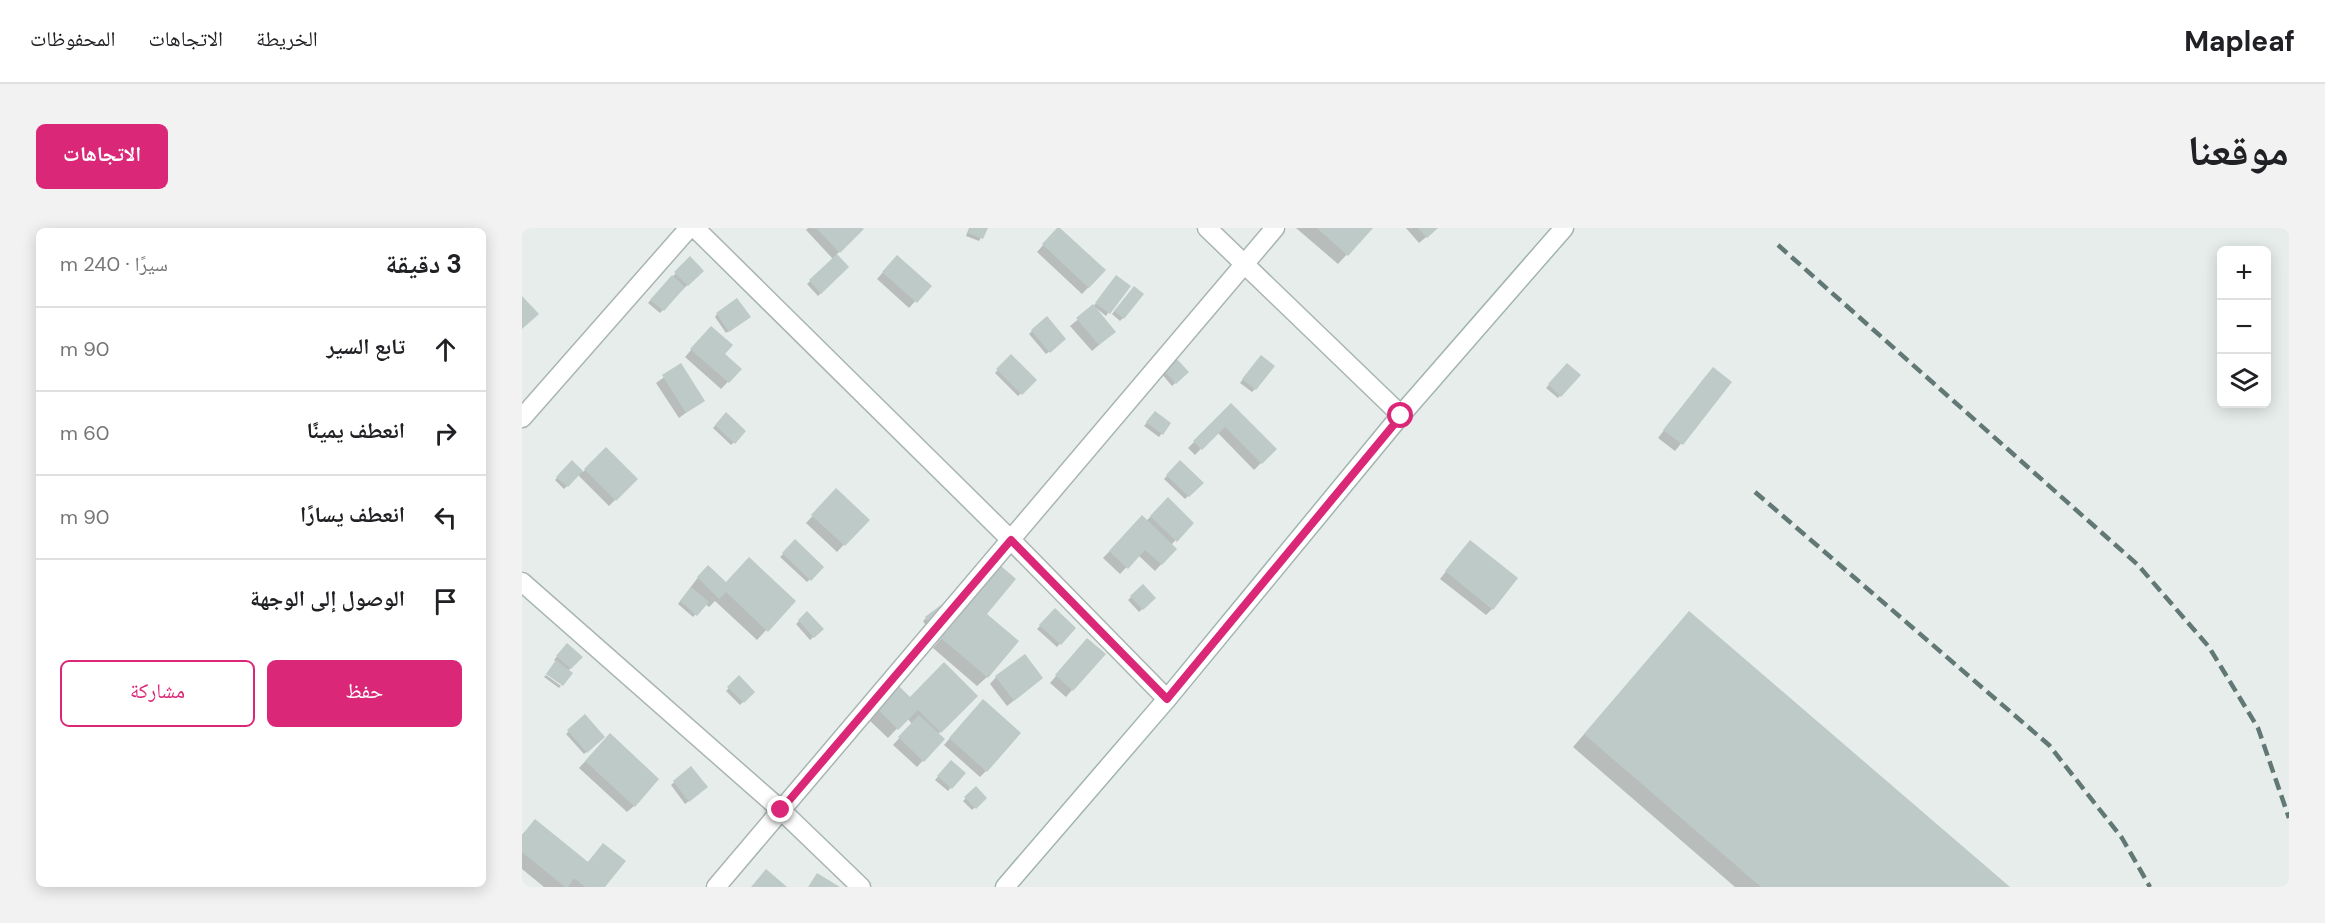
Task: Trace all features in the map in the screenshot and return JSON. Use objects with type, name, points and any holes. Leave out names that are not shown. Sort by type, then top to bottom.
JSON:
[{"type":"street","points":[[522,418],[689,228]]},
{"type":"street","points":[[695,228],[1011,540],[1167,699]]},
{"type":"street","points":[[1207,228],[1401,416]]},
{"type":"street","points":[[716,887],[1275,228]]},
{"type":"street","points":[[1005,887],[1167,699],[1401,416],[1564,228]]},
{"type":"street","points":[[522,582],[781,810],[861,887]]},
{"type":"building","points":[[816,228],[862,228],[864,229],[840,253]]},
{"type":"building","points":[[970,228],[988,228],[983,239],[968,233]]},
{"type":"building","points":[[1057,228],[1060,228],[1106,270],[1089,288],[1042,244]]},
{"type":"building","points":[[1317,228],[1373,228],[1348,256]]},
{"type":"building","points":[[1418,228],[1438,228],[1427,238]]},
{"type":"building","points":[[837,254],[849,267],[821,294],[809,280]]},
{"type":"building","points":[[897,255],[932,286],[917,303],[882,272]]},
{"type":"building","points":[[690,256],[704,271],[688,286],[674,272]]},
{"type":"building","points":[[672,275],[685,287],[664,311],[650,300]]},
{"type":"building","points":[[1116,275],[1131,286],[1110,314],[1095,303]]},
{"type":"building","points":[[1134,286],[1144,294],[1124,319],[1114,311]]},
{"type":"building","points":[[522,296],[539,314],[522,329]]},
{"type":"building","points":[[737,298],[751,317],[729,332],[716,313]]},
{"type":"building","points":[[1093,304],[1116,332],[1099,345],[1076,318]]},
{"type":"building","points":[[1047,316],[1066,339],[1050,353],[1031,330]]},
{"type":"building","points":[[711,326],[733,345],[725,354],[742,369],[729,383],[690,349]]},
{"type":"building","points":[[1011,354],[1037,380],[1022,395],[996,369]]},
{"type":"building","points":[[1261,355],[1275,366],[1256,390],[1242,379]]},
{"type":"building","points":[[1175,357],[1189,372],[1176,384],[1162,368]]},
{"type":"building","points":[[681,363],[705,401],[686,413],[662,375]]},
{"type":"building","points":[[1567,363],[1581,375],[1561,397],[1548,384]]},
{"type":"building","points":[[1713,367],[1732,382],[1683,445],[1663,430]]},
{"type":"building","points":[[1231,403],[1277,449],[1262,464],[1225,427],[1202,450],[1193,441]]},
{"type":"building","points":[[1155,411],[1171,423],[1163,435],[1146,422]]},
{"type":"building","points":[[726,412],[746,431],[735,444],[715,425]]},
{"type":"building","points":[[606,447],[638,479],[616,501],[584,469]]},
{"type":"building","points":[[572,460],[583,471],[568,487],[556,477]]},
{"type":"building","points":[[1180,460],[1204,483],[1189,497],[1166,475]]},
{"type":"building","points":[[836,488],[870,520],[845,546],[811,515]]},
{"type":"building","points":[[1168,497],[1194,523],[1177,542],[1150,516]]},
{"type":"building","points":[[1142,515],[1177,549],[1162,565],[1145,550],[1128,569],[1109,551]]},
{"type":"building","points":[[795,539],[824,567],[811,581],[782,553]]},
{"type":"building","points":[[1470,540],[1518,578],[1493,610],[1445,571]]},
{"type":"building","points":[[749,557],[796,601],[768,632],[726,592],[719,599],[697,577],[708,565],[726,582]]},
{"type":"building","points":[[1001,566],[1016,579],[987,614],[1019,641],[988,678],[941,638]]},
{"type":"building","points":[[1143,584],[1156,598],[1143,610],[1130,596]]},
{"type":"building","points":[[691,587],[709,602],[697,616],[680,601]]},
{"type":"building","points":[[945,602],[955,617],[935,631],[925,617]]},
{"type":"building","points":[[1055,608],[1076,628],[1061,645],[1039,625]]},
{"type":"building","points":[[807,611],[824,629],[814,638],[798,620]]},
{"type":"building","points":[[1689,611],[2010,887],[1761,887],[1584,734]]},
{"type":"building","points":[[1087,638],[1106,654],[1073,691],[1055,675]]},
{"type":"building","points":[[567,643],[583,657],[571,669],[556,656]]},
{"type":"building","points":[[1025,654],[1043,678],[1014,701],[995,676]]},
{"type":"building","points":[[556,660],[573,673],[563,686],[546,674]]},
{"type":"building","points":[[944,662],[978,696],[941,733],[918,710],[898,730],[877,708],[899,686],[910,697]]},
{"type":"building","points":[[739,675],[755,692],[744,703],[727,687]]},
{"type":"building","points":[[983,699],[1021,733],[987,772],[949,738]]},
{"type":"building","points":[[585,714],[605,737],[587,753],[567,730]]},
{"type":"building","points":[[919,715],[945,739],[924,762],[898,737]]},
{"type":"building","points":[[610,733],[659,779],[635,807],[585,761]]},
{"type":"building","points":[[951,760],[966,773],[952,789],[937,776]]},
{"type":"building","points":[[691,766],[708,787],[689,802],[673,781]]},
{"type":"building","points":[[976,786],[987,798],[976,809],[964,797]]},
{"type":"building","points":[[535,819],[588,862],[603,843],[626,861],[605,887],[585,887],[574,878],[568,887],[565,887],[522,852],[522,835]]},
{"type":"building","points":[[766,869],[787,887],[751,887]]},
{"type":"building","points":[[817,873],[840,887],[808,887]]},
{"type":"railway","points":[[1778,245],[2138,565],[2209,647],[2258,728],[2289,818]]},
{"type":"railway","points":[[1755,492],[2049,745],[2122,838],[2150,887]]},
{"type":"route","points":[[781,810],[1011,540],[1167,699],[1401,416]]}]
